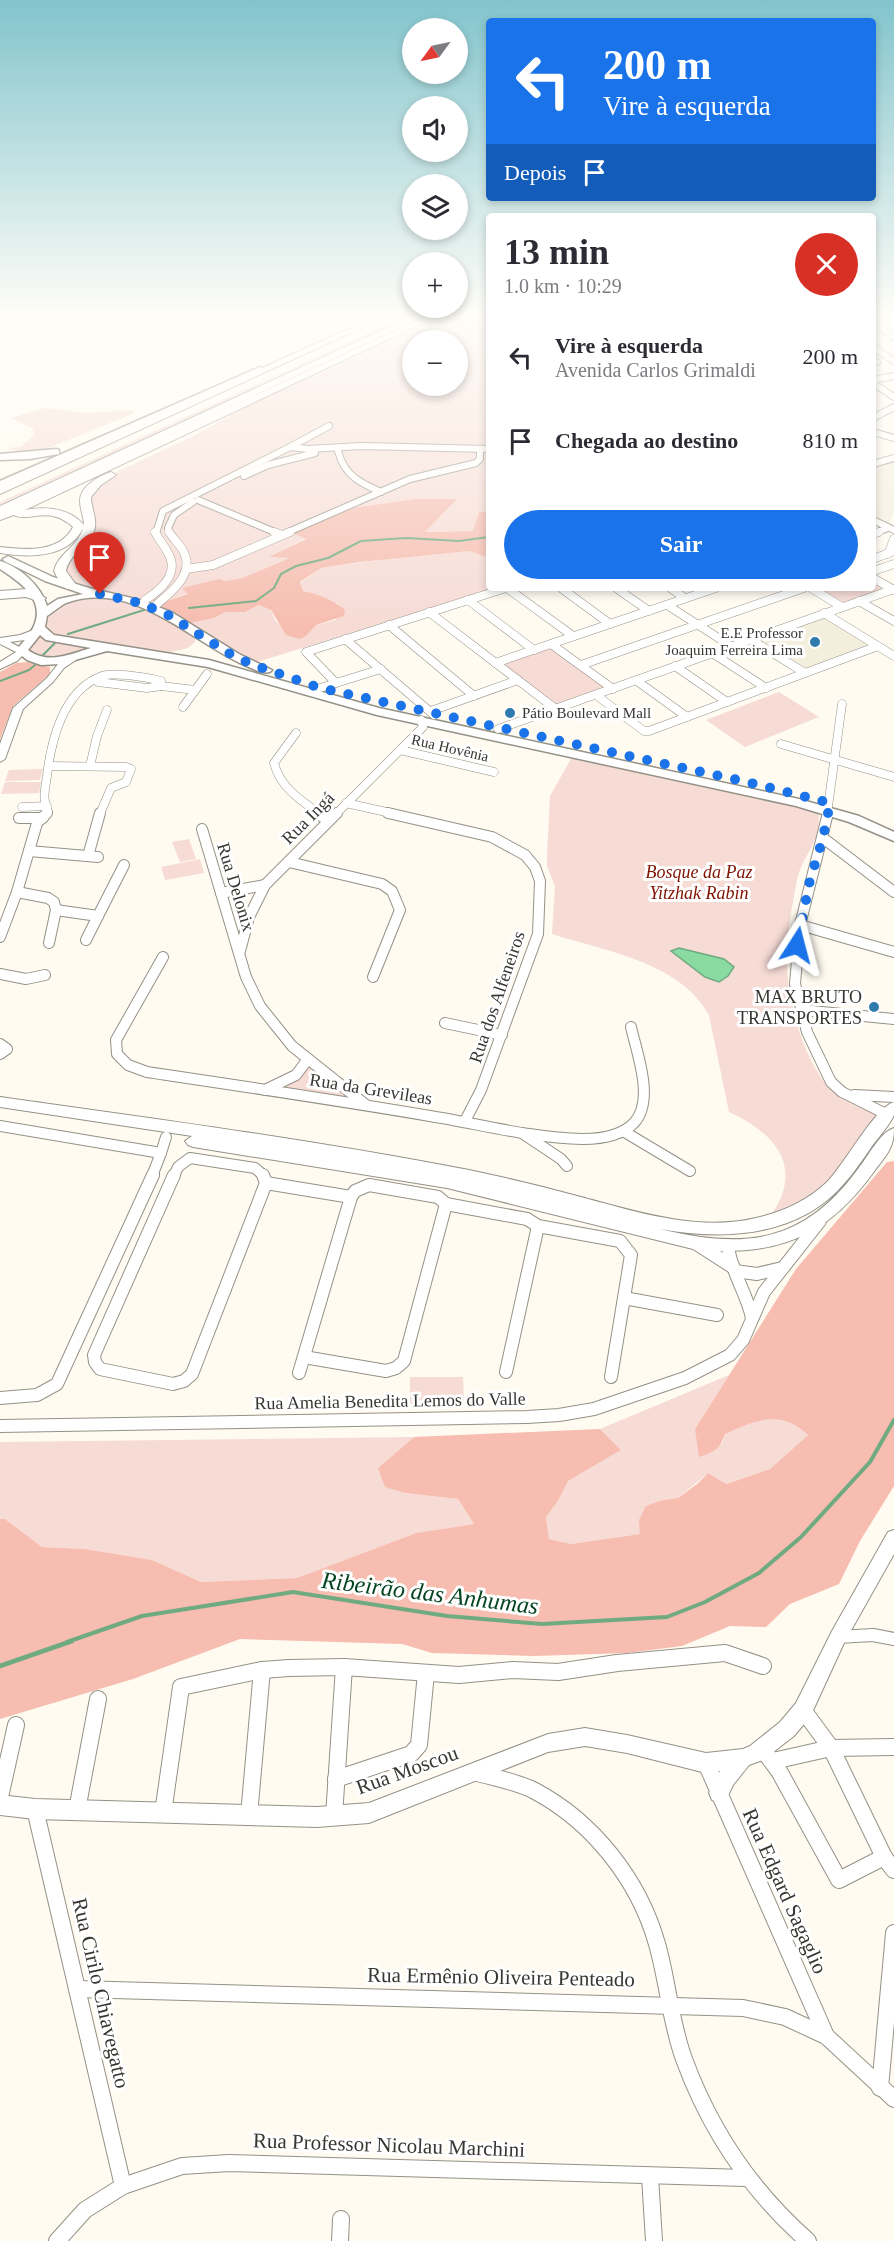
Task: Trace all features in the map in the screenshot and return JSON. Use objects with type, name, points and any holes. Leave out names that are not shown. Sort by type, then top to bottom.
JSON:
[{"type":"highway","points":[[0,491],[160,419]]},
{"type":"highway","points":[[0,499],[176,419]]},
{"type":"highway","points":[[0,510],[198,419]]},
{"type":"highway","points":[[0,518],[215,419]]},
{"type":"highway","points":[[71,586],[61,575],[60,566],[66,556],[88,534],[90,526],[85,504],[86,495],[92,486],[195,435],[220,419]]},
{"type":"highway","points":[[0,518],[32,512],[56,512],[70,517],[79,526],[76,535],[66,543],[51,548],[18,553],[0,552]]},
{"type":"highway","points":[[0,595],[27,593],[40,598]]},
{"type":"main road","points":[[0,484],[148,419]]},
{"type":"main road","points":[[0,457],[49,453],[117,432]]},
{"type":"main road","points":[[0,552],[26,569],[71,586],[140,603],[168,615],[254,665],[320,688],[738,780],[894,829]]},
{"type":"main road","points":[[0,564],[30,585],[40,598],[43,614]]},
{"type":"main road","points":[[111,649],[98,650],[71,660],[40,660],[22,651],[37,630],[43,614],[56,603],[69,598],[94,595],[114,597]]},
{"type":"main road","points":[[37,630],[50,638],[64,642],[159,655],[229,669],[342,702],[749,792],[829,807],[894,837]]},
{"type":"main road","points":[[159,655],[178,654],[194,647],[199,640],[198,634]]},
{"type":"main road","points":[[421,720],[424,716],[433,713]]},
{"type":"main road","points":[[459,728],[492,731],[498,729]]},
{"type":"main road","points":[[0,1102],[423,1167],[483,1179],[677,1226],[723,1229],[743,1227],[780,1218],[805,1208],[824,1196],[840,1180],[890,1111]]},
{"type":"main road","points":[[0,1113],[447,1182],[692,1243],[728,1247],[759,1245],[788,1236],[820,1221],[855,1185],[894,1134]]},
{"type":"main road","points":[[728,1247],[730,1236],[743,1227]]},
{"type":"main road","points":[[692,1243],[714,1253],[734,1269]]},
{"type":"street","points":[[145,600],[164,586],[172,568],[169,553],[162,546],[155,531],[163,511],[329,426]]},
{"type":"street","points":[[876,426],[894,432]]},
{"type":"street","points":[[876,433],[894,438]]},
{"type":"street","points":[[156,605],[178,585],[186,569],[186,556],[171,536],[168,528],[174,516],[198,500],[251,472],[305,451],[361,446],[486,453]]},
{"type":"street","points":[[290,447],[305,451],[486,450]]},
{"type":"street","points":[[338,451],[344,470],[349,476],[381,492]]},
{"type":"street","points":[[186,569],[213,565],[410,479],[476,463],[480,459],[480,451]]},
{"type":"street","points":[[274,453],[286,459]]},
{"type":"street","points":[[876,455],[893,456]]},
{"type":"street","points":[[876,458],[881,456]]},
{"type":"street","points":[[876,463],[893,456]]},
{"type":"street","points":[[198,500],[282,535]]},
{"type":"street","points":[[876,522],[891,529]]},
{"type":"street","points":[[876,533],[891,529]]},
{"type":"street","points":[[889,553],[893,540]]},
{"type":"street","points":[[876,571],[894,564]]},
{"type":"street","points":[[876,580],[894,589]]},
{"type":"street","points":[[498,729],[894,589]]},
{"type":"street","points":[[336,683],[306,652],[497,591]]},
{"type":"street","points":[[511,591],[573,636]]},
{"type":"street","points":[[565,591],[610,624]]},
{"type":"street","points":[[620,591],[649,611]]},
{"type":"street","points":[[674,591],[685,598]]},
{"type":"street","points":[[495,663],[707,591]]},
{"type":"street","points":[[581,665],[795,591]]},
{"type":"street","points":[[816,591],[842,607]]},
{"type":"street","points":[[468,600],[534,650]]},
{"type":"street","points":[[859,601],[894,621]]},
{"type":"street","points":[[667,604],[731,646]]},
{"type":"street","points":[[429,612],[557,710]]},
{"type":"street","points":[[824,613],[894,656]]},
{"type":"street","points":[[388,625],[474,696]]},
{"type":"street","points":[[0,640],[17,639],[37,630]]},
{"type":"street","points":[[345,639],[433,713],[518,680]]},
{"type":"street","points":[[750,639],[805,673]]},
{"type":"street","points":[[0,640],[22,651],[14,659],[0,666]]},
{"type":"street","points":[[552,644],[613,689]]},
{"type":"street","points":[[596,695],[646,731],[878,646]]},
{"type":"street","points":[[712,653],[766,688]]},
{"type":"street","points":[[0,759],[18,708],[50,680],[61,666],[71,660]]},
{"type":"street","points":[[675,666],[727,702]]},
{"type":"street","points":[[320,688],[381,669]]},
{"type":"street","points":[[183,707],[207,674]]},
{"type":"street","points":[[0,937],[17,892],[37,823],[48,812],[43,801],[54,730],[71,701],[88,684],[104,681],[147,688],[161,686],[195,690]]},
{"type":"street","points":[[637,681],[687,717]]},
{"type":"street","points":[[842,704],[837,760],[829,807],[800,925],[795,984],[807,1032],[831,1082],[842,1092],[890,1111]]},
{"type":"street","points":[[90,766],[97,736],[107,710]]},
{"type":"street","points":[[402,750],[424,725],[421,720]]},
{"type":"street","points":[[402,750],[429,730],[444,725]]},
{"type":"street","points":[[296,733],[274,763],[275,773],[280,782],[328,821]]},
{"type":"street","points":[[781,744],[894,777]]},
{"type":"street","name":"Rua Ingá","points":[[239,954],[244,928],[253,905],[265,885],[388,761],[402,750]]},
{"type":"street","name":"Rua Hovênia","points":[[402,750],[494,772]]},
{"type":"street","points":[[29,851],[93,857],[96,823],[111,788],[126,782],[131,769],[126,767],[49,766]]},
{"type":"street","name":"Rua dos Alfeneiros","points":[[346,803],[492,837],[525,855],[535,867],[540,881],[538,934],[482,1090],[465,1121]]},
{"type":"street","points":[[22,807],[47,806]]},
{"type":"street","points":[[19,818],[43,818]]},
{"type":"street","name":"Rua Delonix","points":[[202,829],[246,977],[260,1006],[292,1046],[366,1105]]},
{"type":"street","points":[[823,838],[894,892]]},
{"type":"street","points":[[289,862],[382,884],[392,891],[400,910],[373,977]]},
{"type":"street","points":[[86,940],[124,865]]},
{"type":"street","points":[[221,893],[265,885]]},
{"type":"street","points":[[17,892],[48,898],[54,902],[56,909],[49,943]]},
{"type":"street","points":[[56,909],[98,916]]},
{"type":"street","points":[[800,925],[894,952]]},
{"type":"street","name":"Rua da Grevileas","points":[[163,957],[116,1040],[115,1051],[120,1060],[130,1067],[147,1072],[568,1138],[599,1138],[623,1131]]},
{"type":"street","points":[[0,974],[26,979],[45,975]]},
{"type":"street","points":[[801,1010],[894,1019]]},
{"type":"street","points":[[445,1023],[502,1035]]},
{"type":"street","points":[[631,1027],[645,1099],[634,1123],[623,1131],[690,1171]]},
{"type":"street","points":[[0,1044],[7,1049],[0,1054]]},
{"type":"street","points":[[265,1090],[294,1076],[305,1068],[308,1059]]},
{"type":"street","points":[[842,1092],[861,1096],[894,1097]]},
{"type":"street","points":[[0,1126],[161,1153]]},
{"type":"street","points":[[519,1131],[564,1163],[563,1142],[568,1138]]},
{"type":"street","points":[[0,1398],[34,1397],[48,1392],[57,1384],[144,1198],[166,1137]]},
{"type":"street","points":[[190,1158],[255,1168],[263,1174],[266,1183],[192,1374],[183,1381],[173,1384],[100,1369],[94,1362],[94,1355],[178,1167],[190,1158]]},
{"type":"street","points":[[266,1183],[323,1187],[351,1197]]},
{"type":"street","points":[[299,1373],[351,1197],[355,1191],[369,1185],[438,1197],[446,1204],[527,1219],[538,1226],[620,1241],[631,1255],[611,1377]]},
{"type":"street","points":[[304,1357],[386,1371],[396,1368],[404,1361],[446,1204]]},
{"type":"street","name":"Rua Amelia Benedita Lemos do Valle","points":[[0,1425],[559,1415],[594,1409],[636,1396],[708,1367],[730,1354],[743,1340],[764,1292],[820,1221]]},
{"type":"street","points":[[506,1372],[538,1226]]},
{"type":"street","points":[[728,1247],[734,1269],[746,1291],[752,1322]]},
{"type":"street","points":[[734,1269],[757,1274],[783,1268]]},
{"type":"street","points":[[624,1298],[717,1315]]},
{"type":"street","name":"Rua Moscou","points":[[0,1805],[35,1809],[334,1816],[369,1813],[548,1743],[585,1737],[627,1744],[706,1763],[743,1758],[756,1753],[787,1729],[803,1710],[838,1637],[894,1538]]},
{"type":"street","points":[[838,1637],[873,1635],[894,1639]]},
{"type":"street","points":[[163,1813],[181,1687],[262,1670],[344,1667],[459,1675],[513,1670],[558,1672],[617,1663],[725,1653],[763,1666]]},
{"type":"street","points":[[334,1816],[344,1667]]},
{"type":"street","points":[[249,1815],[262,1670]]},
{"type":"street","points":[[336,1779],[411,1754],[419,1745],[426,1672]]},
{"type":"street","points":[[77,1810],[98,1700]]},
{"type":"street","points":[[803,1710],[831,1748],[884,1857],[894,1870]]},
{"type":"street","points":[[0,1797],[16,1725]]},
{"type":"street","points":[[884,1857],[839,1880],[770,1758],[831,1748],[894,1748]]},
{"type":"street","points":[[719,1793],[726,1778],[743,1758]]},
{"type":"street","name":"Rua Edgard Sagaglio","points":[[706,1763],[826,2036]]},
{"type":"street","points":[[474,1772],[533,1790],[572,1815],[605,1849],[637,1891],[656,1942],[669,2004],[688,2067],[709,2115],[745,2178],[786,2223],[808,2241]]},
{"type":"street","name":"Rua Cirilo Chiavegatto","points":[[35,1809],[123,2186]]},
{"type":"street","points":[[880,2088],[894,1933]]},
{"type":"street","name":"Rua Ermênio Oliveira Penteado","points":[[77,1989],[669,2004],[743,2008],[785,2017],[826,2036],[894,2099]]},
{"type":"street","name":"Rua Professor Nicolau Marchini","points":[[57,2241],[85,2210],[123,2186],[182,2166],[230,2163],[745,2178]]},
{"type":"street","points":[[650,2176],[654,2241]]},
{"type":"street","points":[[340,2241],[341,2219]]},
{"type":"shaded area","points":[[894,460],[894,510],[889,524],[876,518],[876,465]]},
{"type":"shaded area","points":[[416,499],[457,499],[425,532],[473,531],[479,512],[486,511],[486,557],[469,551],[321,568],[300,582],[303,591],[336,603],[345,610],[344,616],[316,625],[300,639],[286,635],[271,610],[259,605],[245,612],[226,612],[214,618],[190,623],[158,604],[188,594],[182,588],[219,579],[225,581],[242,578],[289,558],[269,557],[306,539],[292,533],[354,508]]},
{"type":"shaded area","name":"E.E Professor Joaquim Ferreira Lima","points":[[824,616],[871,645],[806,670],[758,639]]},
{"type":"shaded area","points":[[28,662],[50,667],[50,674],[13,706],[0,739],[0,672],[16,663]]},
{"type":"shaded area","points":[[679,948],[724,959],[734,967],[728,976],[719,982],[705,977],[671,951]]},
{"type":"shaded area","points":[[894,1161],[894,1486],[860,1541],[839,1584],[790,1604],[766,1627],[730,1626],[682,1646],[627,1653],[534,1656],[432,1653],[402,1644],[240,1639],[133,1679],[0,1719],[0,1519],[5,1519],[42,1547],[85,1549],[152,1560],[201,1582],[297,1578],[416,1533],[474,1524],[458,1499],[405,1493],[385,1487],[378,1468],[414,1437],[600,1429],[621,1450],[568,1481],[558,1501],[546,1517],[549,1539],[571,1544],[640,1534],[639,1520],[646,1506],[678,1498],[708,1473],[726,1484],[770,1469],[808,1435],[787,1422],[757,1421],[725,1434],[716,1449],[699,1457],[695,1429],[796,1269],[887,1162]]},
{"type":"green space","points":[[12,419],[121,419],[41,451],[20,452],[7,448],[20,447],[34,436],[33,429]]},
{"type":"green space","points":[[181,419],[193,419],[0,508],[0,502]]},
{"type":"green space","points":[[224,419],[486,419],[486,511],[479,512],[474,531],[424,532],[456,499],[293,533],[306,538],[271,557],[291,557],[242,578],[225,581],[158,604],[114,597],[65,582],[63,570],[70,557],[82,547],[89,503],[94,492],[106,477],[195,435]]},
{"type":"green space","points":[[469,551],[486,557],[486,591],[254,663],[190,623],[214,618],[226,612],[245,612],[259,605],[271,610],[275,620],[285,630],[308,631],[316,625],[336,620],[339,604],[303,591],[300,583],[321,568],[414,555]]},
{"type":"green space","points":[[876,583],[883,588],[876,591]]},
{"type":"green space","points":[[822,591],[876,591],[847,603]]},
{"type":"green space","points":[[82,598],[114,600],[142,608],[195,637],[195,642],[188,648],[167,653],[56,637],[48,630],[47,623],[52,613],[63,605]]},
{"type":"green space","points":[[41,635],[100,648],[83,654],[56,658],[30,652],[29,649]]},
{"type":"green space","points":[[550,646],[609,689],[557,708],[500,664]]},
{"type":"green space","points":[[779,692],[819,717],[745,747],[706,720]]},
{"type":"green space","name":"Bosque da Paz Yitzhak Rabin","points":[[572,757],[775,800],[819,812],[817,832],[797,880],[791,911],[787,952],[790,995],[799,1032],[823,1080],[844,1099],[879,1115],[835,1173],[823,1185],[793,1204],[773,1212],[782,1195],[785,1179],[784,1165],[779,1152],[759,1129],[729,1112],[709,1015],[696,997],[680,982],[640,961],[552,934],[555,886],[547,866],[550,796]]},
{"type":"green space","points":[[43,769],[40,780],[5,781],[9,770]]},
{"type":"green space","points":[[5,782],[41,782],[39,793],[1,794]]},
{"type":"green space","points":[[189,839],[196,859],[180,862],[172,842]]},
{"type":"green space","points":[[200,859],[204,873],[165,880],[161,867]]},
{"type":"green space","points":[[310,1064],[357,1101],[273,1088],[304,1073]]},
{"type":"green space","points":[[729,1375],[695,1429],[722,1444],[725,1434],[748,1424],[767,1420],[787,1422],[808,1435],[770,1469],[725,1484],[708,1473],[678,1498],[663,1500],[640,1534],[571,1544],[549,1539],[546,1517],[558,1501],[568,1481],[621,1450],[600,1429]]},
{"type":"green space","points":[[410,1377],[463,1377],[464,1404],[410,1404]]},
{"type":"green space","points":[[414,1437],[378,1468],[405,1493],[458,1499],[474,1524],[416,1533],[297,1578],[201,1582],[152,1560],[85,1549],[42,1547],[5,1519],[0,1519],[0,1442]]},
{"type":"waterway","points":[[189,608],[256,601],[274,588],[281,574],[296,566],[328,558],[361,541],[406,538],[459,541],[486,537]]},
{"type":"waterway","points":[[68,634],[144,610]]},
{"type":"waterway","points":[[41,657],[55,643]]},
{"type":"waterway","points":[[0,681],[29,670],[35,665]]},
{"type":"waterway","name":"Ribeirão das Anhumas","points":[[67,1642],[142,1616],[293,1592],[447,1616],[542,1624],[667,1617],[705,1602],[759,1573],[801,1537],[870,1462],[894,1420]]},
{"type":"waterway","name":"Ribeirão das Anhumas","points":[[0,1666],[72,1641]]},
{"type":"place","name":"E.E Professor Joaquim Ferreira Lima","points":[[815,642]]},
{"type":"place","name":"Pátio Boulevard Mall","points":[[510,713]]},
{"type":"place","name":"MAX BRUTO TRANSPORTES","points":[[874,1007]]},
{"type":"route","points":[[100,594],[140,603],[185,624],[235,657],[320,688],[434,715],[747,782],[830,803],[823,838],[810,880],[797,945]]}]
